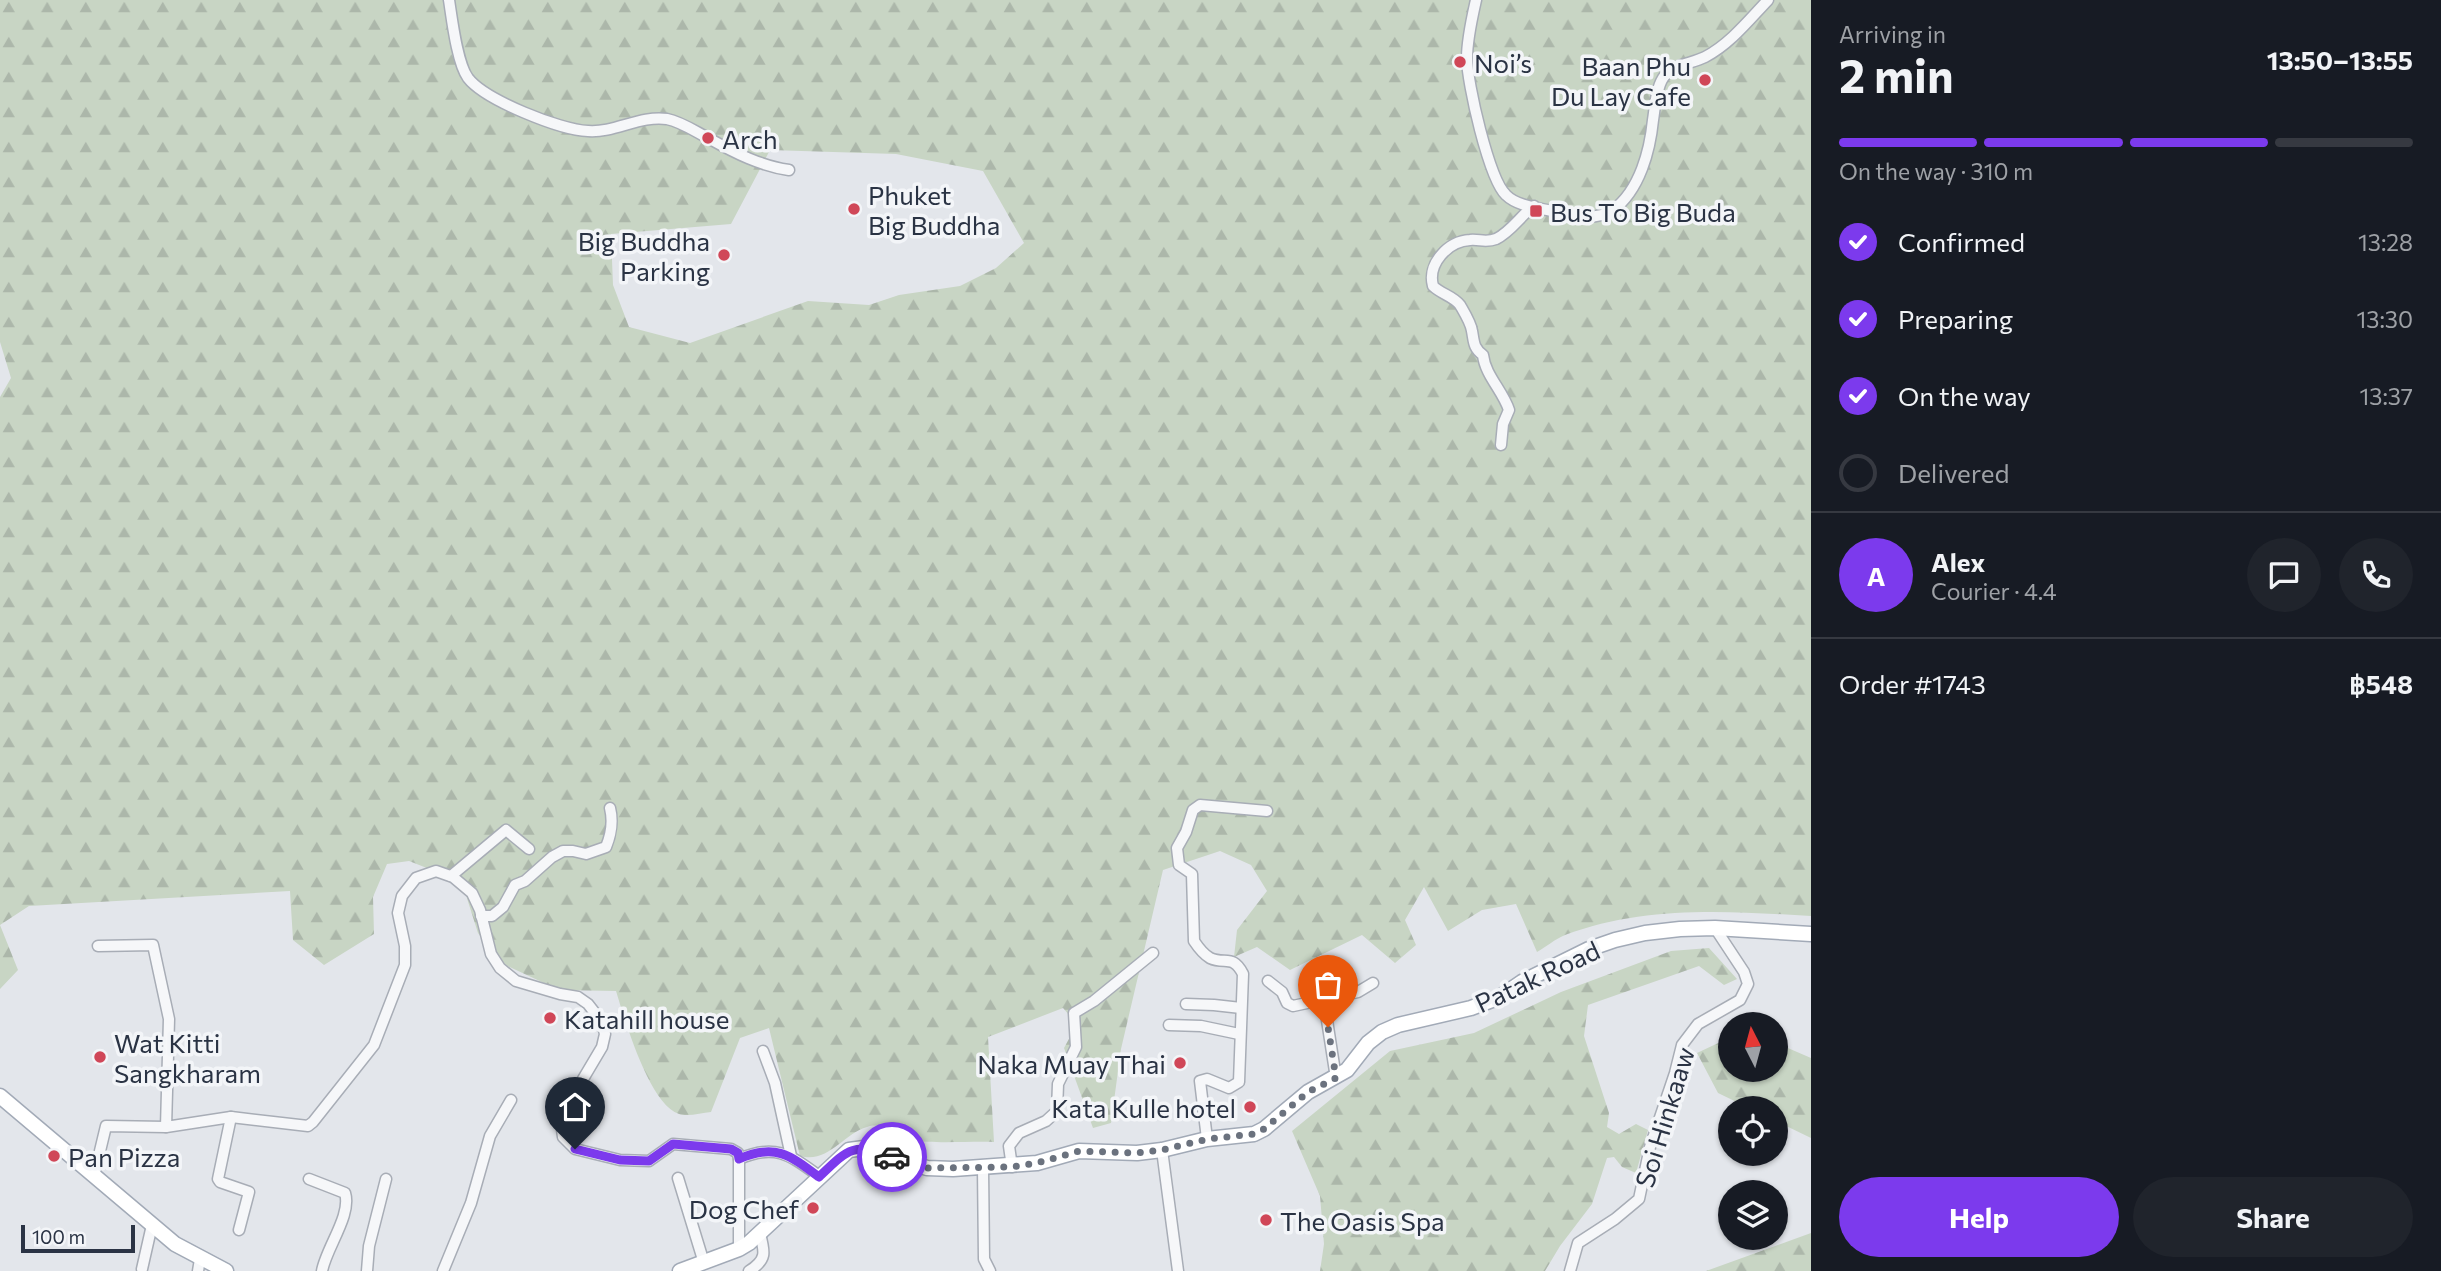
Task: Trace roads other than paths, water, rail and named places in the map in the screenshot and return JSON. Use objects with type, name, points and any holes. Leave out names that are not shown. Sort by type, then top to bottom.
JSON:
[{"type":"main road","name":"Patak Road","points":[[680,1271],[739,1249],[761,1234],[849,1150],[864,1148],[928,1168],[1012,1167],[1079,1151],[1137,1153],[1208,1139],[1254,1134],[1264,1129],[1308,1092],[1347,1070],[1368,1043],[1382,1032],[1398,1025],[1471,1008],[1500,997],[1533,976],[1589,949],[1646,933],[1715,928],[1811,934]]},
{"type":"main road","points":[[0,1096],[199,1265],[226,1271]]},
{"type":"street","points":[[449,0],[468,78],[514,109],[587,132],[650,119],[678,122],[730,150],[772,167],[789,170]]},
{"type":"street","points":[[1476,0],[1467,58],[1486,150],[1496,180],[1505,195],[1515,202],[1587,217],[1612,210],[1623,200],[1641,172],[1651,142],[1662,79],[1671,69],[1704,57],[1724,44],[1768,0]]},
{"type":"street","points":[[1502,445],[1503,424],[1509,410],[1503,395],[1485,367],[1483,355],[1472,341],[1472,328],[1461,307],[1454,298],[1433,286],[1431,279],[1437,261],[1449,247],[1472,239],[1482,242],[1498,238],[1534,206]]},
{"type":"street","points":[[1208,1139],[1200,1081],[1206,1079],[1229,1088],[1239,1082],[1243,974],[1238,965],[1231,961],[1210,958],[1199,950],[1194,941],[1192,874],[1180,864],[1177,848],[1193,810],[1200,805],[1268,811]]},
{"type":"street","points":[[481,916],[492,916],[503,907],[515,886],[525,881],[552,857],[563,851],[586,854],[606,847],[611,837],[610,808]]},
{"type":"street","points":[[451,876],[506,830],[529,849]]},
{"type":"street","points":[[94,1176],[106,1126],[166,1127],[231,1117],[300,1126],[313,1122],[374,1045],[405,965],[405,946],[398,913],[402,897],[416,878],[436,871],[451,876],[472,893],[491,954],[500,968],[516,981],[578,997],[588,1004],[602,1022],[605,1034],[602,1047],[567,1106],[561,1122],[563,1137],[575,1149],[620,1160],[649,1161],[673,1144],[731,1149],[738,1153],[739,1249]]},
{"type":"street","name":"Soi Hinkaaw","points":[[1570,1271],[1578,1243],[1615,1219],[1639,1199],[1650,1147],[1682,1045],[1698,1024],[1740,1000],[1748,984],[1744,972],[1715,928]]},
{"type":"street","points":[[98,946],[153,945],[169,1019],[166,1127]]},
{"type":"street","points":[[1012,1167],[1009,1146],[1019,1133],[1046,1121],[1057,1111],[1058,1084],[1076,1047],[1074,1013],[1094,1001],[1153,953]]},
{"type":"street","points":[[1269,981],[1282,992],[1287,1003],[1293,1006],[1358,992],[1373,983]]},
{"type":"street","points":[[1324,1001],[1336,1078]]},
{"type":"street","points":[[1186,1004],[1241,1008]]},
{"type":"street","points":[[1170,1026],[1201,1026],[1239,1034]]},
{"type":"street","points":[[763,1051],[775,1083],[791,1156]]},
{"type":"street","points":[[443,1271],[471,1203],[490,1136],[511,1100]]},
{"type":"street","points":[[231,1117],[218,1180],[249,1192],[239,1230]]},
{"type":"street","points":[[1162,1150],[1178,1271]]},
{"type":"street","points":[[739,1159],[756,1152],[780,1152],[791,1156],[819,1177]]},
{"type":"street","points":[[983,1168],[984,1259],[990,1271]]},
{"type":"street","points":[[678,1178],[704,1263]]},
{"type":"street","points":[[309,1179],[345,1193],[347,1197],[346,1209],[322,1271]]},
{"type":"street","points":[[367,1271],[369,1246],[386,1179]]},
{"type":"street","points":[[142,1269],[152,1225]]},
{"type":"street","points":[[750,1271],[763,1261],[765,1254],[761,1234]]},
{"type":"place","name":"Noi’s","points":[[1460,62]]},
{"type":"place","name":"Baan Phu Du Lay Cafe","points":[[1705,80]]},
{"type":"place","name":"Arch","points":[[708,138]]},
{"type":"place","name":"Phuket Big Buddha","points":[[854,209]]},
{"type":"place","name":"Bus To Big Buda","points":[[1536,211]]},
{"type":"place","name":"Big Buddha Parking","points":[[724,255]]},
{"type":"place","name":"Katahill house","points":[[550,1018]]},
{"type":"place","name":"Wat Kitti Sangkharam","points":[[100,1057]]},
{"type":"place","name":"Naka Muay Thai","points":[[1180,1063]]},
{"type":"place","name":"Kata Kulle hotel","points":[[1250,1107]]},
{"type":"place","name":"Pan Pizza","points":[[54,1156]]},
{"type":"place","name":"Dog Chef","points":[[813,1208]]},
{"type":"place","name":"The Oasis Spa","points":[[1266,1220]]}]
